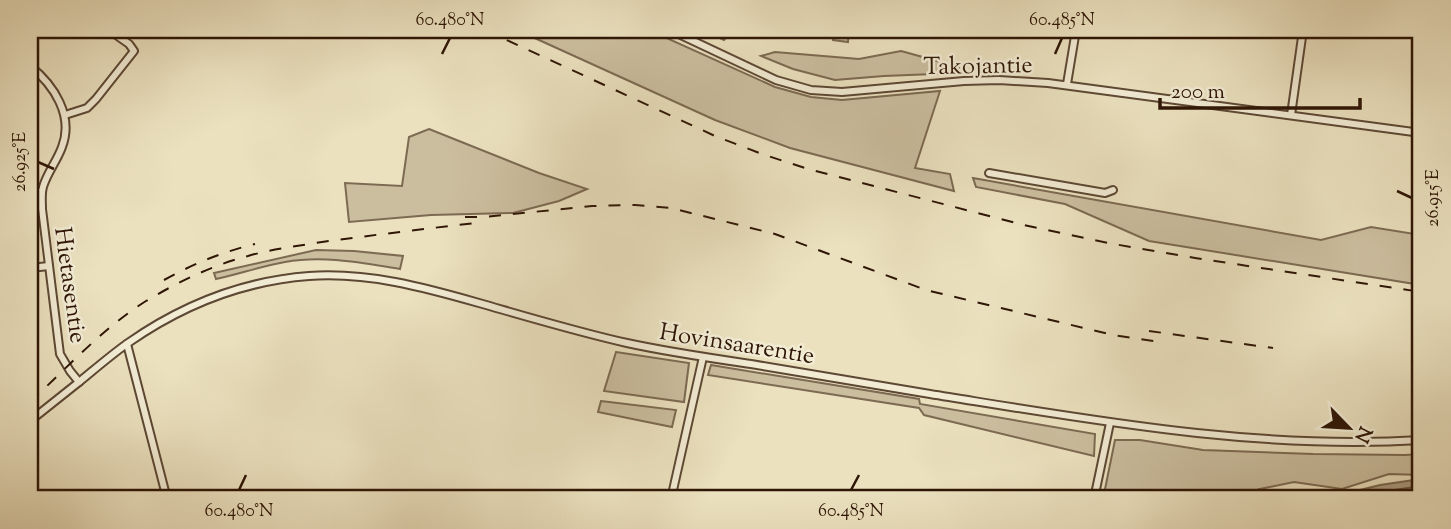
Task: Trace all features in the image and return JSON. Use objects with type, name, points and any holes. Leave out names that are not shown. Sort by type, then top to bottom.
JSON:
[{"type":"street","points":[[65,115],[87,108],[134,51],[129,44],[109,30]]},
{"type":"street","name":"Takojantie","points":[[670,30],[769,77],[811,90],[842,92],[919,84],[999,80],[1067,84],[1421,133]]},
{"type":"street","points":[[1067,84],[1076,30]]},
{"type":"street","points":[[1291,115],[1303,30]]},
{"type":"street","points":[[30,66],[49,84],[65,115],[62,149],[42,192],[30,191]]},
{"type":"street","points":[[989,173],[1105,193],[1113,190]]},
{"type":"street","name":"Hietasentie","points":[[42,192],[60,354],[79,382]]},
{"type":"street","points":[[30,268],[49,266]]},
{"type":"street","name":"Hovinsaarentie","points":[[79,382],[127,344],[187,308],[217,295],[285,279],[346,275],[373,277],[427,288],[625,343],[1111,423],[1297,441],[1421,440]]},
{"type":"street","points":[[127,344],[167,499]]},
{"type":"street","points":[[671,499],[704,357]]},
{"type":"street","points":[[30,421],[79,382]]},
{"type":"street","points":[[1094,499],[1111,423]]},
{"type":"shaded area","points":[[517,30],[649,30],[775,87],[811,97],[842,100],[940,91],[915,168],[950,174],[954,191],[790,148],[715,120]]},
{"type":"shaded area","points":[[703,30],[774,30],[773,33],[731,32],[724,40]]},
{"type":"shaded area","points":[[831,30],[849,30],[848,42],[833,40]]},
{"type":"shaded area","points":[[901,51],[959,67],[959,73],[835,80],[793,69],[761,56],[775,52],[859,59]]},
{"type":"shaded area","points":[[429,129],[587,189],[559,201],[513,213],[431,215],[349,222],[345,183],[402,186],[409,137]]},
{"type":"shaded area","points":[[973,178],[1321,240],[1371,227],[1421,235],[1421,285],[1149,241],[1065,204],[976,187]]},
{"type":"shaded area","points":[[316,250],[403,256],[400,269],[314,259],[276,264],[216,279],[214,273]]},
{"type":"shaded area","points":[[616,352],[689,363],[684,402],[604,391]]},
{"type":"shaded area","points":[[711,365],[919,399],[920,404],[1095,434],[1094,456],[924,415],[919,408],[708,375]]},
{"type":"shaded area","points":[[601,401],[676,410],[672,427],[598,412]]},
{"type":"shaded area","points":[[1115,440],[1140,440],[1203,450],[1421,454],[1421,475],[1389,474],[1342,489],[1294,482],[1260,489],[1279,499],[1103,499]]},
{"type":"water","points":[[1421,479],[1421,499],[1300,499],[1305,493],[1356,491]]},
{"type":"railway","points":[[485,30],[715,136],[808,169],[1024,225],[1108,243],[1421,292]]},
{"type":"railway","points":[[465,217],[592,206],[671,208],[775,234],[926,290],[1113,335],[1160,342]]},
{"type":"railway","points":[[30,402],[100,336],[130,312],[171,287],[209,269],[266,251],[475,223]]},
{"type":"railway","points":[[164,280],[208,259],[255,244]]},
{"type":"railway","points":[[1149,331],[1273,348]]}]
